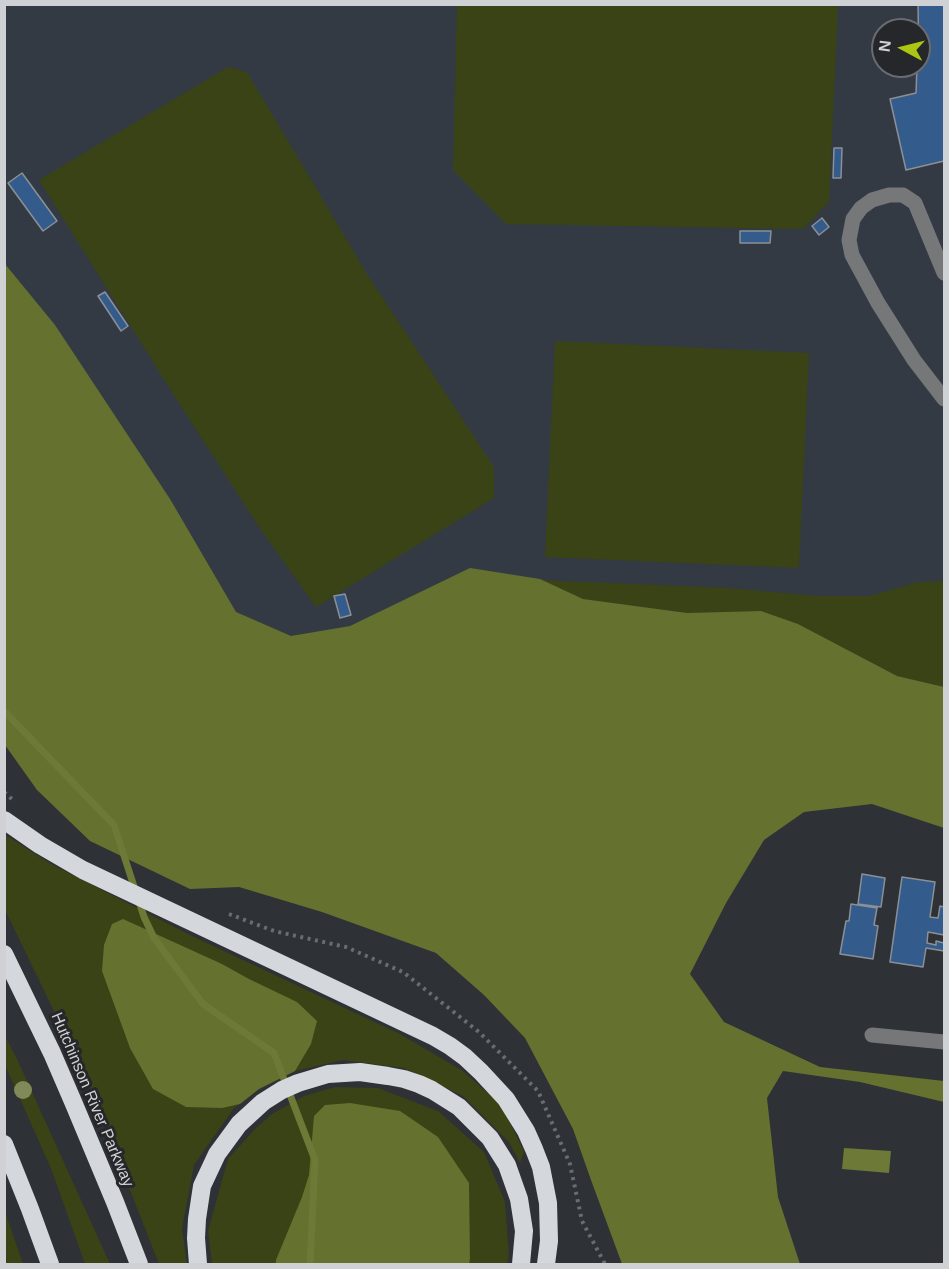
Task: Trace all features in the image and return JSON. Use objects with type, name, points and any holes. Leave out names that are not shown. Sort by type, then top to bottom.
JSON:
[{"type":"highway","points":[[4,819],[40,845],[83,870],[450,1046],[481,1072],[506,1099],[526,1131],[541,1167],[548,1203],[546,1264]]},
{"type":"highway","name":"Hutchinson River Parkway","points":[[4,954],[70,1094],[139,1264]]},
{"type":"highway","points":[[198,1264],[197,1219],[202,1186],[217,1154],[244,1119],[263,1102],[282,1090],[304,1081],[328,1074],[360,1072],[404,1079],[419,1084],[452,1102],[490,1138],[507,1165],[519,1199],[524,1231],[521,1264]]},
{"type":"highway","points":[[4,1144],[50,1264]]},
{"type":"lane","points":[[945,273],[915,203],[903,195],[889,195],[873,200],[861,208],[853,219],[849,240],[852,255],[908,351],[945,399]]},
{"type":"lane","points":[[872,1035],[945,1042]]},
{"type":"shaded area","points":[[4,5],[944,5],[944,790],[5,629]]},
{"type":"shaded area","points":[[457,5],[838,5],[829,202],[803,229],[506,224],[453,170]]},
{"type":"shaded area","points":[[228,67],[247,72],[367,274],[494,467],[494,498],[316,607],[261,530],[39,180]]},
{"type":"shaded area","points":[[5,264],[55,325],[170,499],[236,612],[291,636],[350,626],[470,568],[540,579],[583,599],[687,613],[761,611],[798,624],[897,676],[944,687],[944,828],[872,804],[804,812],[764,840],[726,903],[690,974],[724,1022],[820,1067],[944,1081],[944,1102],[860,1082],[783,1071],[767,1098],[778,1197],[800,1264],[622,1264],[573,1129],[525,1038],[484,995],[436,953],[322,912],[239,887],[190,889],[90,841],[37,790],[5,745]]},
{"type":"shaded area","points":[[555,341],[809,353],[799,568],[545,557]]},
{"type":"shaded area","points":[[540,580],[729,588],[818,596],[869,596],[919,582],[944,581],[944,687],[897,676],[798,624],[761,611],[687,613],[583,599]]},
{"type":"shaded area","points":[[4,834],[51,864],[192,936],[400,1034],[463,1071],[502,1106],[524,1152],[520,1163],[509,1142],[463,1096],[404,1068],[343,1060],[295,1071],[259,1089],[234,1108],[194,1165],[182,1229],[187,1264],[159,1264],[85,1075],[5,910]]},
{"type":"shaded area","points":[[123,919],[222,964],[297,1002],[317,1021],[311,1044],[295,1071],[259,1089],[240,1104],[222,1108],[186,1107],[153,1089],[130,1048],[102,971],[104,945],[112,924]]},
{"type":"shaded area","points":[[4,1034],[110,1264],[85,1264],[52,1171],[5,1065]]},
{"type":"shaded area","points":[[335,1087],[378,1088],[438,1111],[484,1152],[505,1202],[509,1255],[507,1264],[212,1264],[208,1231],[228,1159],[272,1114],[304,1096]]},
{"type":"shaded area","points":[[350,1103],[400,1111],[438,1137],[469,1183],[469,1264],[276,1264],[309,1175],[314,1116],[325,1105]]},
{"type":"shaded area","points":[[844,1148],[891,1151],[889,1173],[842,1169]]},
{"type":"shaded area","points":[[5,1212],[19,1252],[23,1264],[5,1264]]},
{"type":"building","points":[[918,4],[944,4],[944,161],[906,170],[890,99],[916,93],[917,78],[931,78],[931,18],[918,18]]},
{"type":"building","points":[[834,148],[842,148],[841,178],[833,178]]},
{"type":"building","points":[[22,173],[57,221],[43,231],[8,183]]},
{"type":"building","points":[[822,218],[829,227],[819,235],[812,226]]},
{"type":"building","points":[[740,231],[771,231],[770,243],[740,243]]},
{"type":"building","points":[[105,292],[128,326],[121,331],[98,296]]},
{"type":"building","points":[[345,594],[351,615],[340,618],[334,596]]},
{"type":"building","points":[[862,874],[885,878],[881,907],[858,904]]},
{"type":"building","points":[[902,877],[935,882],[930,917],[938,918],[940,906],[944,907],[944,935],[928,932],[927,943],[936,945],[936,941],[944,943],[944,951],[926,948],[923,967],[890,962]]},
{"type":"building","points":[[851,904],[877,908],[874,925],[878,926],[873,959],[840,954]]},
{"type":"waterway","points":[[4,711],[114,825],[144,917],[154,938],[203,1004],[274,1053],[315,1160],[310,1264]]}]
